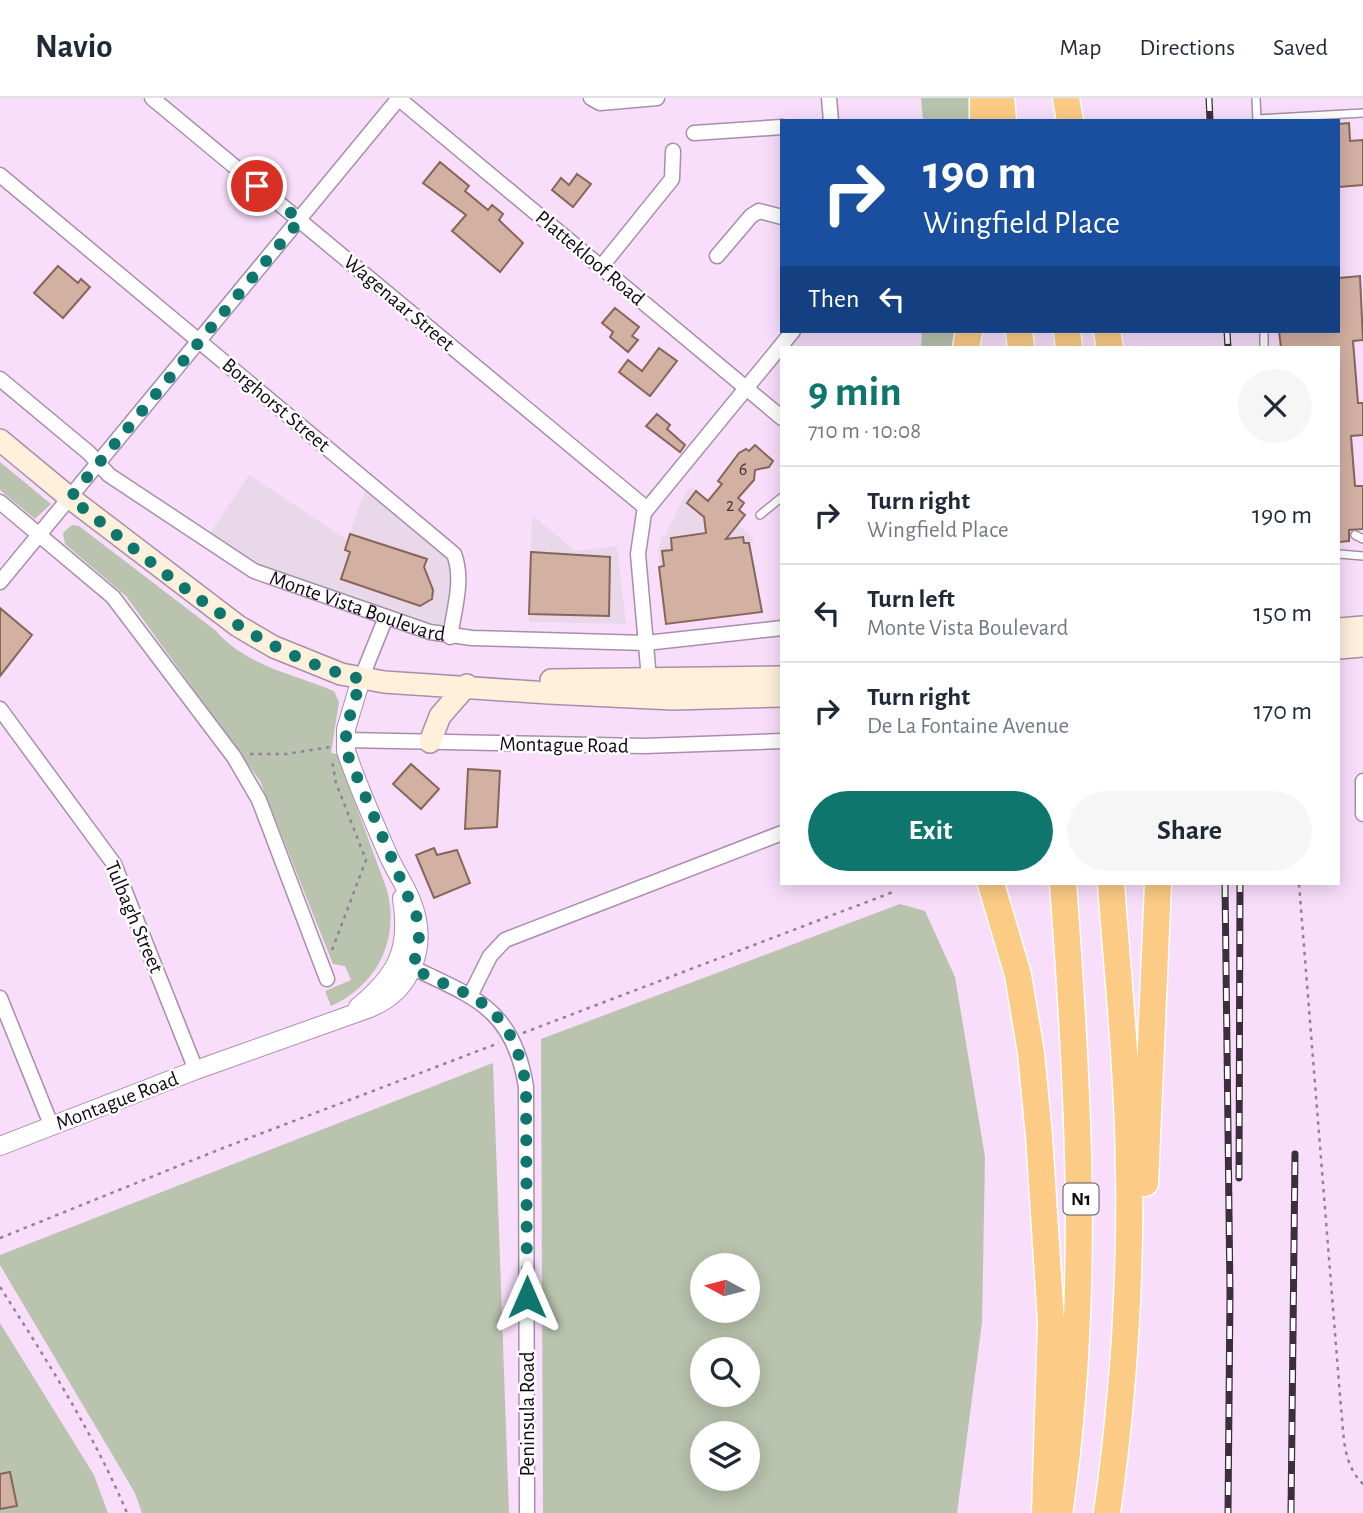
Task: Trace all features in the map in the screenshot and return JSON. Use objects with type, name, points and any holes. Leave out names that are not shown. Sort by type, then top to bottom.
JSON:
[{"type":"highway","points":[[983,98],[983,119]]},
{"type":"highway","points":[[1001,98],[1003,119]]},
{"type":"highway","points":[[1049,98],[1051,119]]},
{"type":"highway","points":[[1066,98],[1070,119]]},
{"type":"highway","points":[[991,885],[1020,988],[1031,1053],[1039,1136],[1051,1322],[1045,1513]]},
{"type":"highway","name":"N1","points":[[1060,1513],[1075,1378],[1082,1217],[1078,1081],[1063,885]]},
{"type":"highway","name":"N1","points":[[1107,1513],[1119,1424],[1128,1293],[1129,1168],[1111,885]]},
{"type":"highway","points":[[1119,1424],[1134,1356],[1139,1310],[1158,885]]},
{"type":"main road","points":[[0,440],[70,498],[238,626],[274,647],[361,679],[673,699],[780,696]]},
{"type":"main road","points":[[1340,629],[1363,627]]},
{"type":"main road","points":[[1340,648],[1363,646]]},
{"type":"main road","points":[[504,688],[561,680],[780,677]]},
{"type":"main road","points":[[430,742],[440,716],[467,685]]},
{"type":"street","name":"Wagenaar Street","points":[[152,98],[646,508]]},
{"type":"street","points":[[0,582],[399,98]]},
{"type":"street","name":"Plattekloof Road","points":[[399,98],[780,416]]},
{"type":"street","points":[[590,98],[600,103],[657,98]]},
{"type":"street","points":[[830,98],[831,119]]},
{"type":"street","points":[[694,133],[780,127]]},
{"type":"street","points":[[601,267],[672,179],[674,151]]},
{"type":"street","name":"Borghorst Street","points":[[0,175],[454,554],[458,565],[458,581],[450,636]]},
{"type":"street","points":[[717,256],[751,216],[759,211],[780,216]]},
{"type":"street","points":[[673,699],[657,690],[649,679],[638,544],[640,525],[646,508],[780,347]]},
{"type":"street","name":"Monte Vista Boulevard","points":[[0,379],[89,453],[109,475],[254,571],[386,617],[450,636],[646,643],[780,628]]},
{"type":"street","points":[[0,502],[119,604],[234,757],[259,800],[327,979]]},
{"type":"street","points":[[386,617],[361,679],[345,740],[350,765],[399,879],[406,928],[406,965]]},
{"type":"street","name":"Tulbagh Street","points":[[0,709],[114,864],[195,1070]]},
{"type":"street","name":"Montague Road","points":[[345,740],[644,746],[780,741]]},
{"type":"street","points":[[1363,781],[1363,814]]},
{"type":"street","points":[[470,996],[490,956],[505,940],[780,834]]},
{"type":"street","name":"Montague Road","points":[[0,1146],[353,1011],[383,1003],[401,987],[406,965]]},
{"type":"street","name":"Peninsula Road","points":[[406,965],[470,996],[498,1017],[513,1038],[522,1058],[526,1087],[527,1513]]},
{"type":"street","points":[[0,998],[52,1126]]},
{"type":"lane","points":[[1256,98],[1257,119]]},
{"type":"lane","points":[[1272,119],[1363,113]]},
{"type":"lane","points":[[760,514],[780,499]]},
{"type":"lane","points":[[1340,554],[1363,556]]},
{"type":"path","points":[[243,755],[286,754],[333,746],[334,775],[366,860],[330,954]]},
{"type":"path","points":[[1299,885],[1341,1408],[1347,1461],[1355,1476],[1363,1483]]},
{"type":"path","points":[[522,1034],[893,892]]},
{"type":"path","points":[[0,1238],[502,1041]]},
{"type":"path","points":[[0,1287],[69,1401],[116,1487],[127,1513]]},
{"type":"shaded area","points":[[249,475],[347,540],[368,483],[454,554],[450,636],[254,570],[206,539]]},
{"type":"shaded area","points":[[690,486],[755,539],[749,543],[762,612],[666,624],[658,550],[662,535],[665,536]]},
{"type":"shaded area","points":[[532,515],[575,551],[617,546],[626,624],[529,622]]},
{"type":"green space","points":[[921,98],[974,98],[975,119],[923,119]]},
{"type":"green space","points":[[922,333],[962,333],[959,346],[921,346]]},
{"type":"green space","points":[[0,462],[51,504],[35,519],[0,490]]},
{"type":"green space","points":[[72,525],[79,526],[241,652],[270,667],[334,691],[339,702],[331,753],[337,754],[387,890],[390,926],[381,959],[372,973],[361,986],[331,1006],[325,991],[351,980],[345,966],[333,964],[260,781],[126,596],[65,544],[63,533]]},
{"type":"green space","points":[[900,904],[925,911],[955,977],[985,1157],[982,1322],[957,1513],[543,1513],[541,1039]]},
{"type":"green space","points":[[493,1063],[509,1513],[142,1513],[135,1493],[0,1265],[0,1255]]},
{"type":"green space","points":[[0,1323],[94,1475],[108,1513],[0,1513]]},
{"type":"building","points":[[1349,123],[1350,141],[1363,140],[1363,185],[1340,187],[1340,124]]},
{"type":"building","points":[[440,162],[469,186],[465,191],[488,210],[492,205],[503,214],[499,220],[523,243],[500,272],[452,231],[466,215],[423,183]]},
{"type":"building","points":[[577,174],[591,184],[573,207],[552,190],[561,178],[569,185]]},
{"type":"building","points":[[58,266],[78,283],[81,279],[90,287],[63,318],[34,293]]},
{"type":"building","points":[[1360,276],[1363,340],[1353,341],[1358,403],[1363,403],[1363,435],[1351,436],[1355,486],[1363,486],[1363,529],[1349,530],[1349,541],[1340,542],[1340,346],[1281,346],[1279,333],[1340,333],[1340,278]]},
{"type":"building","points":[[615,308],[639,327],[632,336],[638,340],[628,352],[610,337],[613,332],[602,323]]},
{"type":"building","points":[[659,348],[677,361],[650,396],[619,372],[628,360],[642,371]]},
{"type":"building","points":[[657,414],[670,425],[667,429],[685,445],[680,452],[646,426]]},
{"type":"building","points":[[755,445],[773,461],[769,467],[755,470],[754,480],[738,498],[744,503],[739,510],[745,515],[726,539],[743,537],[744,543],[749,543],[762,612],[666,624],[659,567],[664,566],[662,551],[672,550],[671,538],[706,533],[704,517],[687,503],[696,491],[708,501],[722,484],[718,481],[739,453],[746,449],[749,451]]},
{"type":"building","points":[[350,534],[427,559],[424,567],[433,590],[432,599],[420,606],[341,579],[350,552],[345,550]]},
{"type":"building","points":[[531,552],[610,557],[609,616],[529,614]]},
{"type":"building","points":[[0,608],[32,635],[0,676]]},
{"type":"building","points":[[411,764],[439,789],[421,809],[393,784]]},
{"type":"building","points":[[468,769],[500,771],[497,827],[465,829]]},
{"type":"building","points":[[434,848],[437,855],[457,850],[470,883],[434,898],[416,855]]},
{"type":"building","points":[[10,1472],[17,1506],[0,1509],[0,1474]]},
{"type":"railway","points":[[1209,98],[1210,119]]},
{"type":"railway","points":[[1227,333],[1228,346]]},
{"type":"railway","points":[[1225,885],[1230,1294],[1228,1513]]},
{"type":"railway","points":[[1239,1178],[1240,885]]},
{"type":"railway","points":[[1291,1513],[1295,1154]]},
{"type":"route","points":[[257,186],[300,220],[70,498],[238,626],[274,647],[316,665],[361,679],[346,729],[346,751],[418,920],[419,941],[413,968],[487,1007],[513,1038],[522,1058],[526,1087],[527,1297]]}]
